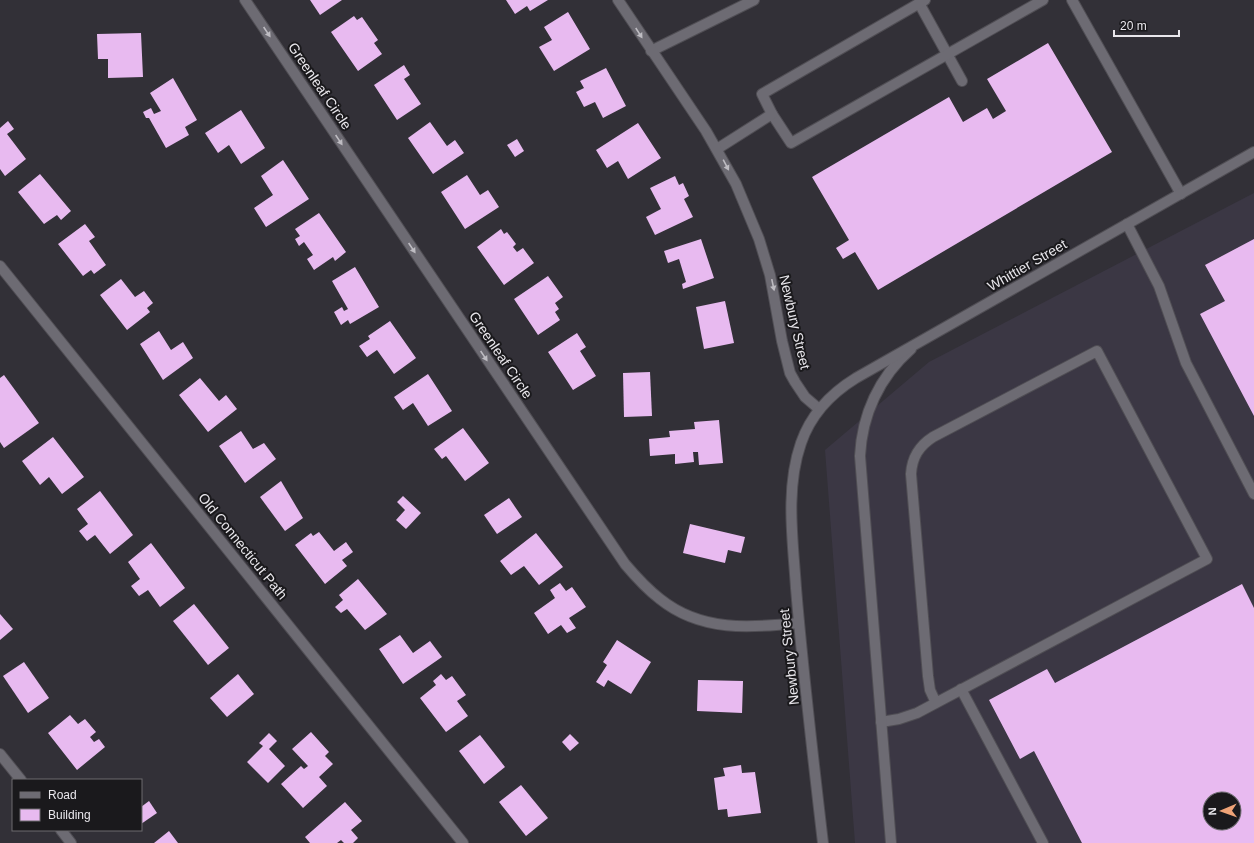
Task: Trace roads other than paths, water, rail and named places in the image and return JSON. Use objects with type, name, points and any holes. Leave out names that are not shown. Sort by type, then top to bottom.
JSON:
[{"type":"street","name":"Greenleaf Circle","points":[[245,0],[625,564],[642,583],[661,600],[683,613],[705,622],[743,627],[799,623]]},
{"type":"street","name":"Newbury Street","points":[[618,0],[689,105],[717,150],[744,202],[765,257],[774,292],[782,341],[790,373],[805,397],[819,409],[801,443],[798,454],[793,480],[792,526],[799,623],[823,843]]},
{"type":"street","points":[[651,50],[754,0]]},
{"type":"street","points":[[962,81],[948,54],[922,2],[762,94],[772,114],[791,143],[948,54],[1043,0]]},
{"type":"street","points":[[1072,0],[1181,194]]},
{"type":"street","points":[[717,150],[772,114]]},
{"type":"street","name":"Whittier Street","points":[[819,409],[826,400],[844,385],[1254,152]]},
{"type":"street","points":[[1127,224],[1159,286],[1186,363],[1254,494]]},
{"type":"street","name":"Old Connecticut Path","points":[[0,266],[463,843]]},
{"type":"street","points":[[891,843],[860,470],[860,443],[866,417],[877,392],[900,359],[921,342]]},
{"type":"street","points":[[881,722],[908,716],[936,702],[961,689],[1207,559],[1097,350],[933,437],[922,446],[915,456],[911,467],[911,474],[928,676],[930,690],[936,702]]},
{"type":"street","points":[[961,689],[1042,843]]},
{"type":"street","points":[[0,754],[20,779]]},
{"type":"street","points":[[62,831],[71,843]]}]
